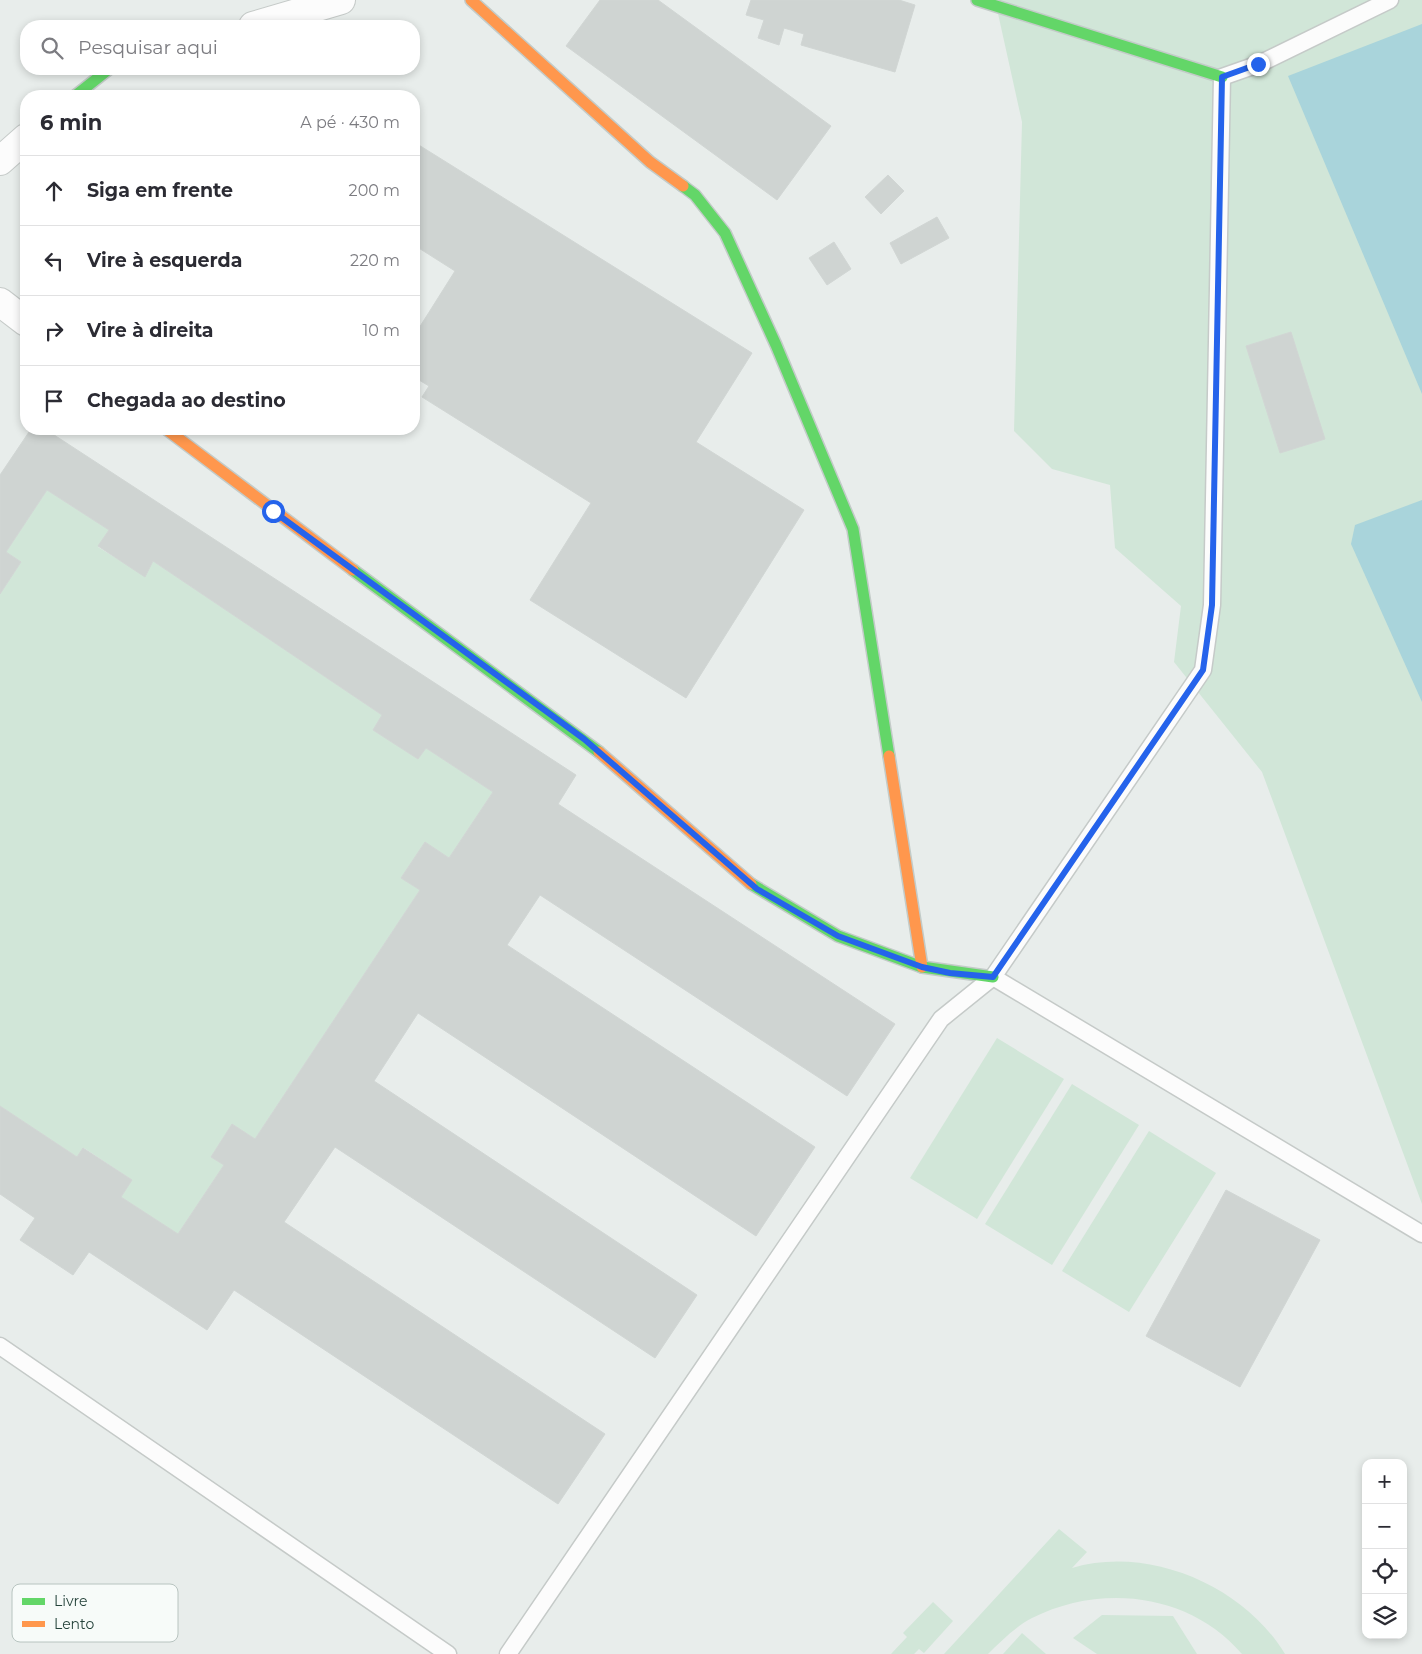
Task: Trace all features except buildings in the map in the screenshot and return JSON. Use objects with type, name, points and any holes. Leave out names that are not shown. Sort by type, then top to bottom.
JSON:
[{"type":"street","points":[[274,20],[342,0]]},
{"type":"street","points":[[471,0],[650,162],[695,195],[725,233],[776,345],[853,529],[922,967]]},
{"type":"street","points":[[977,0],[1222,77]]},
{"type":"street","points":[[83,90],[101,75]]},
{"type":"street","points":[[0,161],[20,143]]},
{"type":"street","points":[[0,302],[20,317]]},
{"type":"street","points":[[174,435],[273,511],[584,739],[757,889],[838,936],[922,967],[950,973],[993,977]]},
{"type":"lane","points":[[508,1654],[941,1019],[993,977],[1203,670],[1212,605],[1222,77],[1258,64],[1390,0]]},
{"type":"lane","points":[[993,977],[1422,1234]]},
{"type":"lane","points":[[0,1346],[448,1654]]},
{"type":"green space","points":[[995,0],[1422,0],[1422,1204],[1262,772],[1174,662],[1181,606],[1115,548],[1110,485],[1052,469],[1014,431],[1022,122]]},
{"type":"green space","points":[[47,490],[109,530],[98,547],[145,576],[153,561],[382,715],[373,730],[418,759],[426,748],[493,792],[449,858],[425,842],[401,878],[420,890],[255,1139],[232,1124],[211,1157],[224,1165],[178,1234],[121,1197],[132,1180],[84,1148],[77,1157],[0,1106],[0,594],[21,562],[6,552]]},
{"type":"green space","points":[[997,1038],[1064,1079],[977,1219],[910,1178]]},
{"type":"green space","points":[[1072,1084],[1139,1125],[1052,1265],[985,1224]]},
{"type":"green space","points":[[1149,1131],[1216,1173],[1129,1312],[1062,1271]]},
{"type":"green space","points":[[1059,1529],[1087,1552],[1072,1568],[1102,1562],[1132,1562],[1162,1567],[1192,1577],[1220,1591],[1245,1609],[1267,1630],[1285,1654],[1242,1654],[1221,1634],[1197,1618],[1171,1607],[1143,1600],[1115,1598],[1087,1600],[1059,1607],[1032,1618],[1003,1639],[988,1654],[944,1654]]},
{"type":"green space","points":[[933,1602],[953,1621],[924,1653],[919,1649],[914,1654],[891,1654],[907,1637],[903,1633]]},
{"type":"green space","points":[[1102,1615],[1173,1616],[1197,1654],[1097,1654],[1073,1638]]},
{"type":"green space","points":[[1022,1633],[1046,1654],[1003,1654]]},
{"type":"water","points":[[1422,24],[1422,394],[1288,76]]},
{"type":"water","points":[[1422,500],[1422,702],[1351,544],[1355,525]]},
{"type":"traffic: fast","points":[[977,0],[1222,77]]},
{"type":"traffic: fast","points":[[83,90],[101,75]]},
{"type":"traffic: fast","points":[[683,186],[695,195],[725,233],[776,345],[853,529],[889,756]]},
{"type":"traffic: fast","points":[[353,570],[599,752]]},
{"type":"traffic: fast","points":[[751,884],[838,936],[922,967],[993,977]]},
{"type":"traffic: slow","points":[[471,0],[650,162],[683,186]]},
{"type":"traffic: slow","points":[[174,435],[353,570]]},
{"type":"traffic: slow","points":[[599,752],[751,884]]},
{"type":"traffic: slow","points":[[889,756],[922,967]]},
{"type":"route","points":[[273,511],[584,739],[757,889],[838,936],[922,967],[950,973],[993,977],[1203,670],[1212,605],[1222,77],[1258,64]]}]
